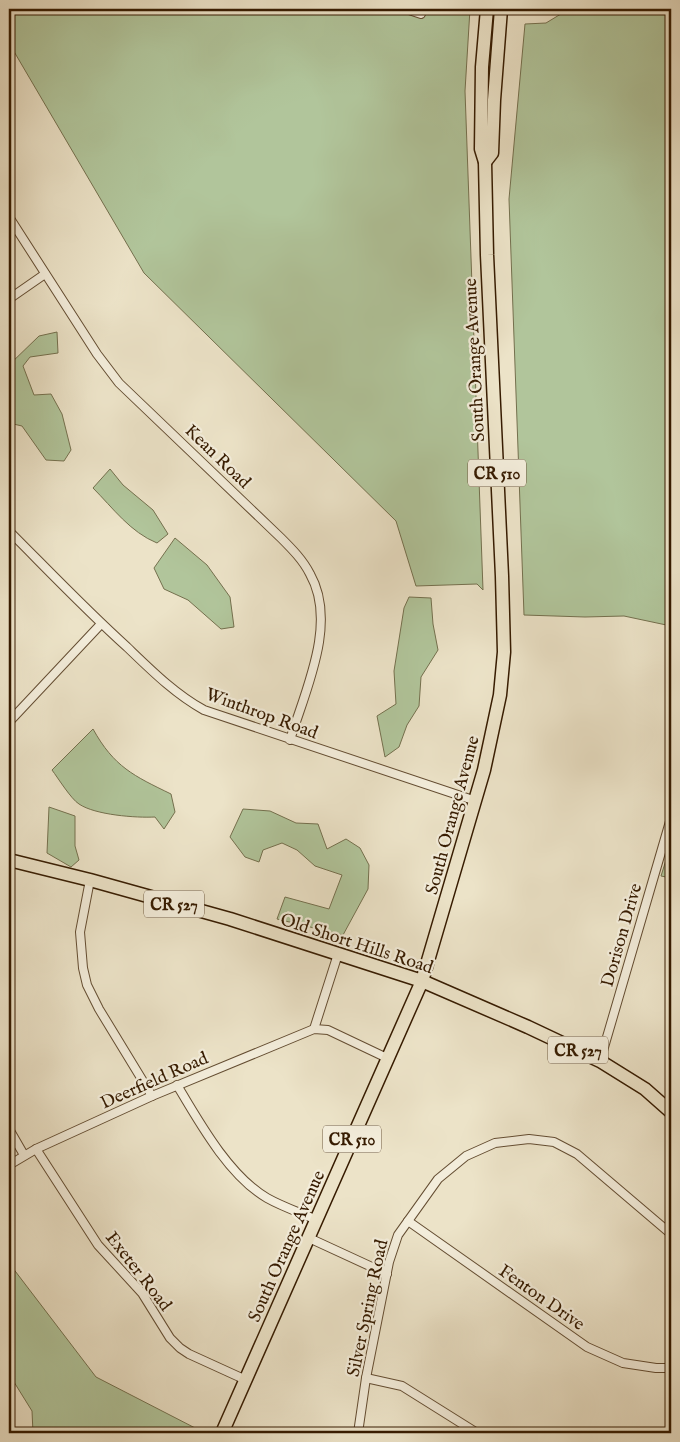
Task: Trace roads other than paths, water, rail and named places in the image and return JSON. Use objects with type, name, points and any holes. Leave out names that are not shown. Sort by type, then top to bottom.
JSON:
[{"type":"main road","name":"South Orange Avenue","points":[[222,1433],[422,981],[476,801],[500,695],[504,652],[502,576],[486,255],[485,162],[481,149],[482,67],[487,9]]},
{"type":"main road","name":"South Orange Avenue","points":[[485,162],[492,153],[501,9]]},
{"type":"main road","name":"Old Short Hills Road","points":[[9,860],[90,880],[230,920],[422,981],[600,1061],[645,1089],[671,1112]]},
{"type":"street","points":[[406,9],[421,14]]},
{"type":"street","name":"Kean Road","points":[[9,217],[97,354],[119,383],[281,538],[301,559],[311,574],[322,609],[320,639],[290,740]]},
{"type":"street","points":[[9,299],[45,274]]},
{"type":"street","name":"Winthrop Road","points":[[9,531],[102,624],[164,682],[188,701],[204,710],[290,740],[476,801]]},
{"type":"street","points":[[9,721],[102,624]]},
{"type":"street","name":"Dorison Drive","points":[[600,1061],[671,818]]},
{"type":"street","points":[[90,880],[80,932],[87,985],[99,1009],[152,1096]]},
{"type":"street","points":[[338,954],[314,1029],[328,1030],[387,1058]]},
{"type":"street","name":"Deerfield Road","points":[[9,1165],[36,1149],[152,1096],[314,1029]]},
{"type":"street","points":[[177,1086],[204,1130],[227,1160],[251,1186],[268,1198],[317,1220]]},
{"type":"street","points":[[9,1130],[24,1155]]},
{"type":"street","name":"Silver Spring Road","points":[[358,1433],[366,1378],[387,1274],[398,1235],[438,1179],[466,1156],[496,1144],[529,1139],[554,1142],[578,1154],[671,1234]]},
{"type":"street","name":"Exeter Road","points":[[36,1149],[98,1245],[142,1293],[170,1338],[189,1354],[246,1380]]},
{"type":"street","name":"Fenton Drive","points":[[408,1221],[587,1347],[623,1363],[656,1368],[671,1368]]},
{"type":"street","points":[[309,1238],[387,1274]]},
{"type":"street","points":[[366,1378],[402,1386],[477,1433]]}]
